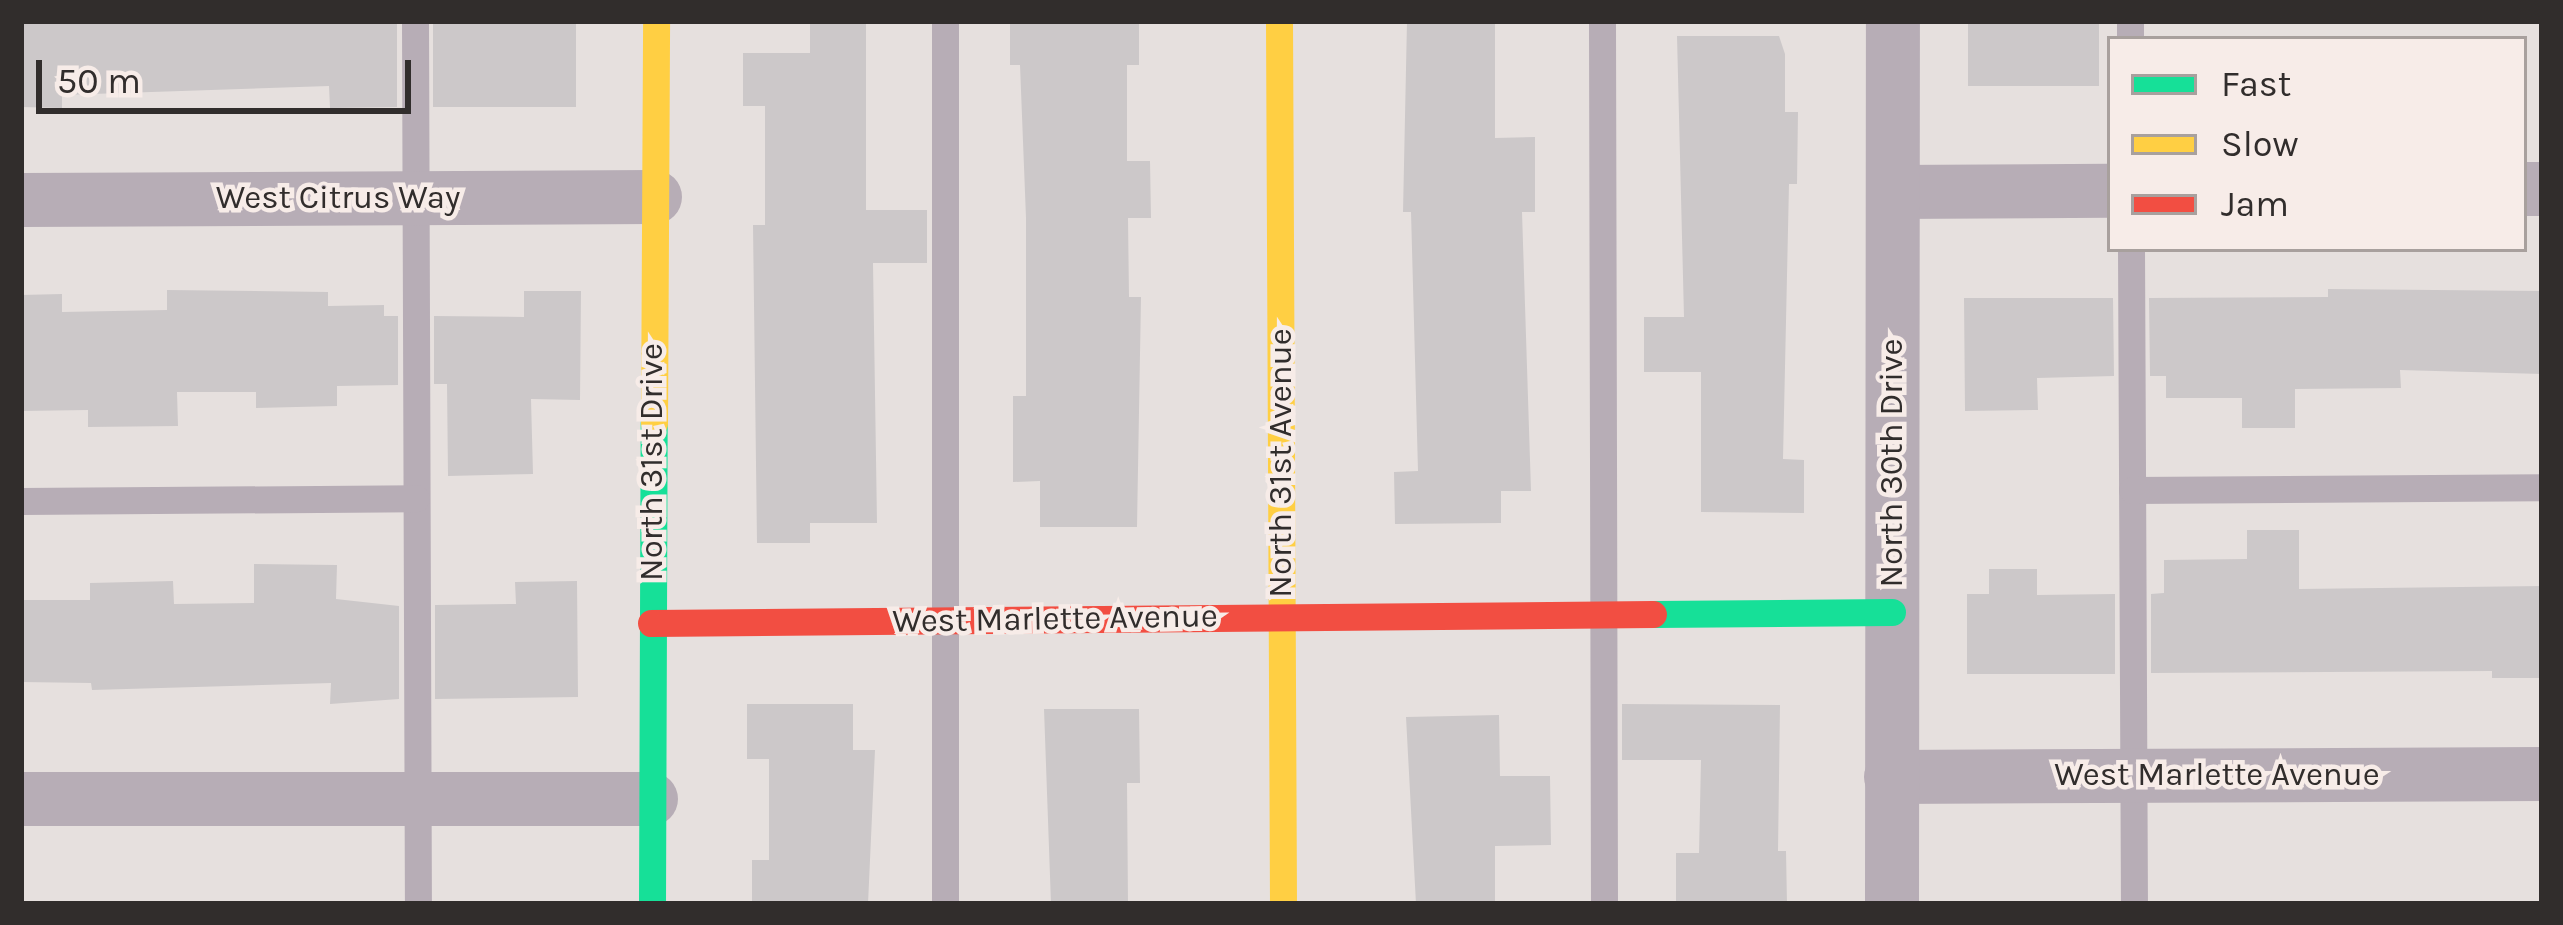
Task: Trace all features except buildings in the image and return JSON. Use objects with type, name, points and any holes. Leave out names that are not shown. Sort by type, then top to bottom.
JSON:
[{"type":"street","name":"North 31st Drive","points":[[652,904],[656,21]]},
{"type":"street","name":"North 31st Avenue","points":[[1279,21],[1283,904]]},
{"type":"street","name":"North 30th Drive","points":[[1892,904],[1893,21]]},
{"type":"street","points":[[1893,191],[2107,191]]},
{"type":"street","name":"West Citrus Way","points":[[21,200],[655,197]]},
{"type":"street","name":"West Marlette Avenue","points":[[651,623],[1892,612]]},
{"type":"street","name":"West Marlette Avenue","points":[[1891,777],[2542,774]]},
{"type":"street","points":[[21,799],[651,799]]},
{"type":"lane","points":[[415,21],[418,904]]},
{"type":"lane","points":[[945,21],[945,904]]},
{"type":"lane","points":[[1602,21],[1604,904]]},
{"type":"lane","points":[[2131,252],[2134,904]]},
{"type":"lane","points":[[2132,490],[2542,487]]},
{"type":"lane","points":[[21,501],[416,498]]},
{"type":"traffic: fast","points":[[652,904],[654,423]]},
{"type":"traffic: fast","points":[[1653,614],[1892,612]]},
{"type":"traffic: slow","points":[[654,423],[656,21]]},
{"type":"traffic: slow","points":[[1279,21],[1283,904]]},
{"type":"traffic: jam","points":[[651,623],[1653,614]]}]
